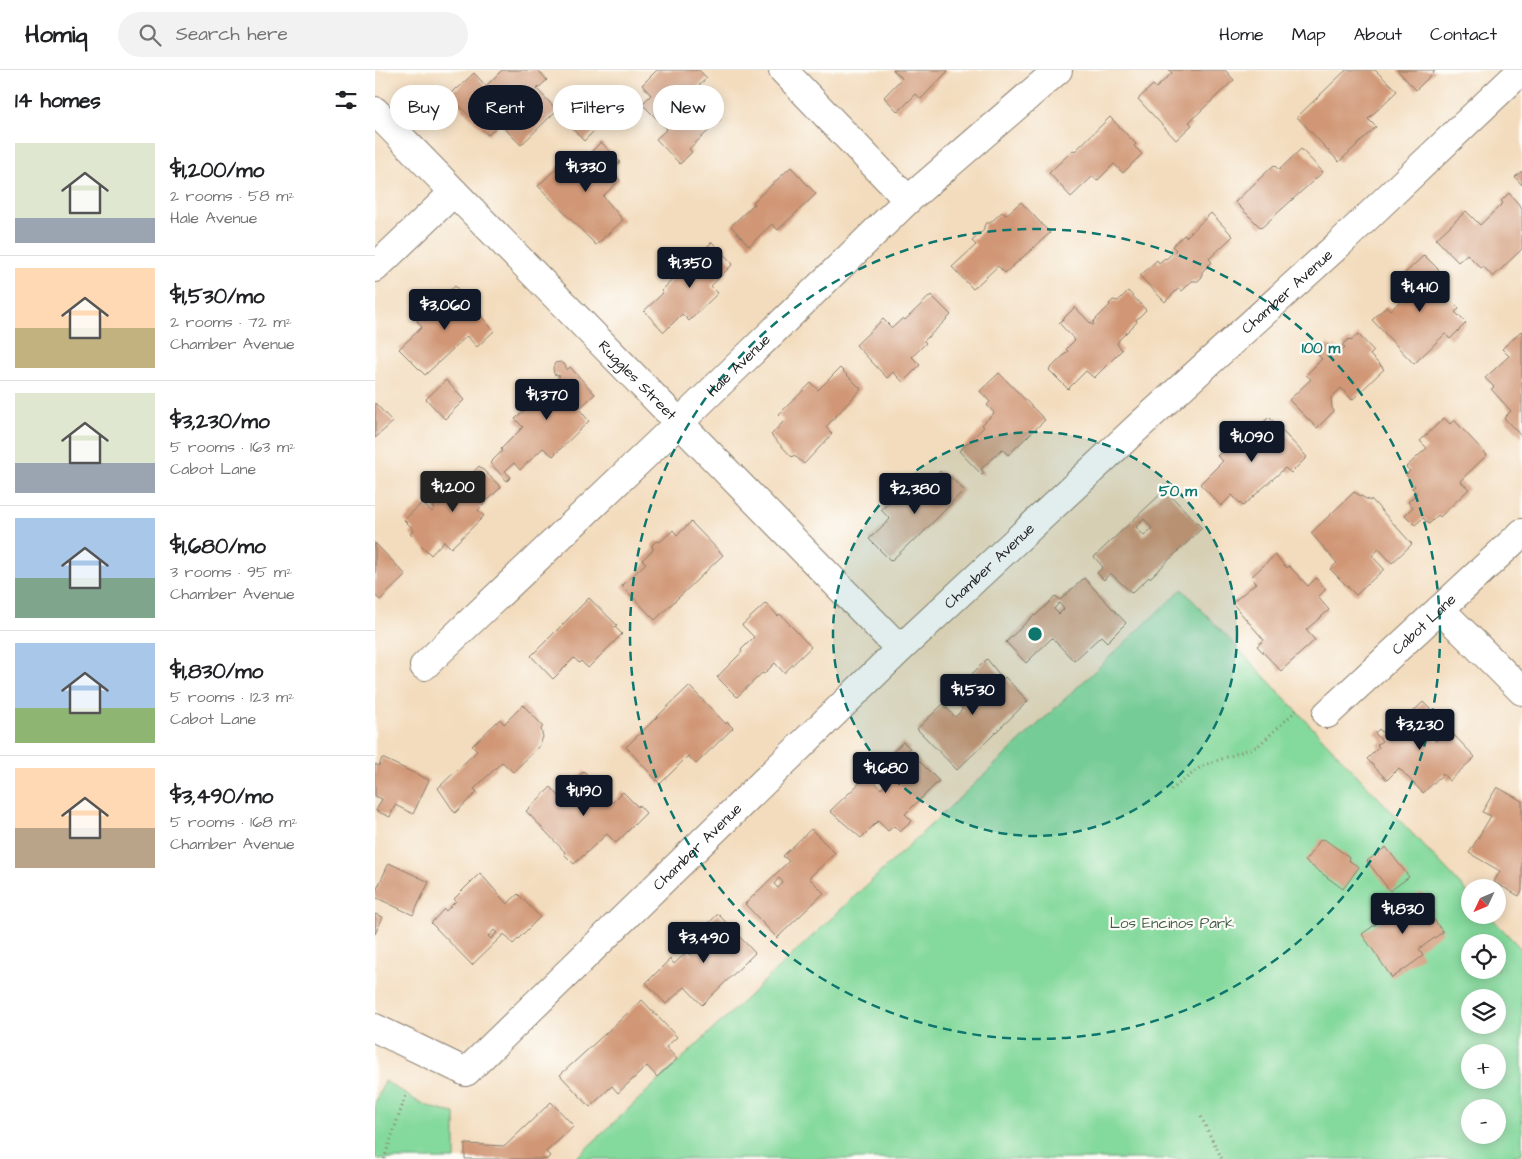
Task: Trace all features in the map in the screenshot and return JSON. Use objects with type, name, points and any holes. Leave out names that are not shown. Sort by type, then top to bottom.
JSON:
[{"type":"street","points":[[783,70],[908,200]]},
{"type":"street","name":"Hale Avenue","points":[[424,666],[680,422],[908,200],[1057,70]]},
{"type":"street","name":"Chamber Avenue","points":[[375,1028],[467,1072],[900,649],[1140,425],[1338,245],[1521,70]]},
{"type":"street","name":"Ruggles Street","points":[[375,111],[900,649]]},
{"type":"street","points":[[375,268],[454,192]]},
{"type":"street","name":"Cabot Lane","points":[[1327,714],[1522,533]]},
{"type":"street","points":[[1440,609],[1522,691]]},
{"type":"path","points":[[1171,790],[1203,766],[1257,746],[1303,704],[1327,714]]},
{"type":"path","points":[[383,1159],[406,1095]]},
{"type":"path","points":[[1201,1117],[1222,1159]]},
{"type":"green space","name":"Los Encinos Park","points":[[1182,589],[1461,885],[1461,924],[1497,924],[1522,950],[1522,1153],[1506,1159],[575,1159]]},
{"type":"green space","points":[[385,1081],[426,1105],[455,1113],[455,1159],[375,1159],[375,1103]]},
{"type":"building","points":[[502,70],[538,70],[547,80],[541,85],[487,85]]},
{"type":"building","points":[[657,70],[699,70],[707,78],[699,85],[653,85],[653,115],[643,105],[651,95],[642,85]]},
{"type":"building","points":[[893,70],[948,71],[921,99],[916,94],[898,112],[884,97],[902,78]]},
{"type":"building","points":[[1169,70],[1225,70],[1234,80],[1189,122],[1192,125],[1176,140],[1138,99],[1153,85],[1156,88],[1172,73]]},
{"type":"building","points":[[1346,70],[1375,70],[1397,91],[1368,119],[1376,127],[1339,162],[1297,117]]},
{"type":"building","points":[[1397,70],[1436,70],[1416,90]]},
{"type":"building","points":[[474,73],[485,85],[468,85],[468,114],[458,104],[458,88]]},
{"type":"building","points":[[543,95],[553,106],[553,114],[543,124]]},
{"type":"building","points":[[1110,117],[1136,144],[1134,146],[1142,154],[1123,173],[1114,164],[1097,181],[1093,176],[1071,197],[1049,173]]},
{"type":"building","points":[[483,130],[493,130],[488,135]]},
{"type":"building","points":[[506,130],[536,130],[521,145]]},
{"type":"building","points":[[574,130],[595,130],[584,141]]},
{"type":"building","points":[[666,130],[709,130],[689,149],[692,152],[680,164],[656,139]]},
{"type":"building","points":[[601,142],[620,162],[611,170],[620,180],[603,196],[623,220],[596,245],[538,186],[567,158],[578,169],[593,154],[591,152]]},
{"type":"building","points":[[1301,149],[1323,172],[1261,228],[1235,202],[1274,165],[1279,170]]},
{"type":"building","points":[[791,167],[816,194],[778,230],[772,224],[749,246],[731,226],[754,204],[753,202]]},
{"type":"building","points":[[1522,171],[1522,185],[1515,177]]},
{"type":"building","points":[[1509,193],[1522,208],[1522,249],[1493,277],[1483,266],[1481,268],[1467,254],[1458,262],[1436,239],[1466,211],[1480,225],[1503,203],[1501,201]]},
{"type":"building","points":[[1021,202],[1050,233],[1005,273],[998,266],[973,289],[952,267],[976,245],[972,241],[984,230],[986,223],[990,223],[1002,212],[1006,215]]},
{"type":"building","points":[[1211,213],[1233,236],[1209,259],[1212,262],[1202,272],[1202,277],[1198,281],[1192,281],[1182,291],[1179,288],[1165,302],[1140,276],[1157,260],[1159,263],[1166,259],[1176,250],[1172,246],[1184,235],[1186,237]]},
{"type":"building","points":[[712,242],[733,264],[711,286],[718,293],[689,321],[682,314],[664,332],[644,311],[663,293],[661,291]]},
{"type":"building","points":[[1424,255],[1444,275],[1435,284],[1459,309],[1455,312],[1466,323],[1450,339],[1445,334],[1414,364],[1372,320],[1387,306],[1391,310],[1408,293],[1396,282]]},
{"type":"building","points":[[455,286],[494,331],[477,347],[467,336],[425,375],[399,349],[422,327],[417,321]]},
{"type":"building","points":[[1128,291],[1146,310],[1119,340],[1117,344],[1122,350],[1094,378],[1086,371],[1068,389],[1049,370],[1068,351],[1066,349],[1075,340],[1059,323],[1075,307],[1092,325],[1113,300],[1118,301]]},
{"type":"building","points":[[931,295],[951,315],[924,341],[926,343],[912,357],[920,365],[903,382],[893,372],[887,378],[856,345],[883,319],[892,328],[903,318],[905,320]]},
{"type":"building","points":[[1521,331],[1522,437],[1504,418],[1511,411],[1491,389],[1494,387],[1485,378],[1509,356],[1502,349]]},
{"type":"building","points":[[1358,334],[1374,351],[1370,355],[1384,369],[1352,400],[1341,388],[1331,398],[1334,411],[1317,428],[1289,400],[1311,379],[1306,375],[1322,359],[1317,354],[1328,344],[1332,348],[1335,346],[1340,352],[1345,347],[1342,345],[1349,339],[1351,341]]},
{"type":"building","points":[[560,362],[565,365],[567,370],[570,367],[595,394],[579,409],[589,421],[553,456],[543,448],[520,470],[514,463],[505,471],[511,477],[507,481],[490,463],[523,427],[515,419],[560,376],[554,374],[553,368],[555,363]]},
{"type":"building","points":[[840,368],[861,389],[826,427],[832,434],[804,464],[794,455],[792,457],[771,435],[784,421],[778,415],[811,383],[818,390]]},
{"type":"building","points":[[999,373],[1045,420],[1008,455],[1002,449],[981,469],[984,473],[982,475],[959,451],[984,427],[982,425],[994,413],[987,405],[990,402],[980,391]]},
{"type":"building","points":[[446,380],[464,400],[445,419],[426,399]]},
{"type":"building","points":[[375,403],[393,422],[375,438]]},
{"type":"building","points":[[1269,417],[1307,457],[1291,473],[1285,468],[1243,506],[1232,495],[1221,506],[1200,484],[1223,461],[1217,456],[1250,424],[1256,430]]},
{"type":"building","points":[[1444,418],[1450,424],[1454,420],[1487,455],[1460,481],[1469,489],[1440,517],[1438,515],[1429,524],[1423,518],[1415,525],[1405,515],[1413,507],[1408,502],[1417,493],[1412,488],[1415,486],[1406,475],[1410,471],[1406,467],[1427,448],[1420,441]]},
{"type":"building","points":[[479,466],[501,487],[478,510],[484,516],[451,548],[444,541],[431,555],[410,534],[414,530],[404,520],[422,503],[432,512],[435,509],[433,507],[459,483],[461,485]]},
{"type":"building","points":[[940,471],[945,476],[947,474],[964,490],[914,542],[912,541],[891,561],[869,539],[890,519],[881,510],[899,493],[908,502]]},
{"type":"building","points":[[1165,490],[1202,528],[1132,593],[1110,573],[1104,580],[1097,573],[1103,567],[1094,557]],"holes":[[[1144,519],[1152,528],[1144,536],[1136,527]]]},
{"type":"building","points":[[1354,492],[1370,501],[1371,499],[1412,544],[1392,563],[1379,549],[1372,556],[1384,569],[1356,595],[1330,569],[1337,563],[1311,533]]},
{"type":"building","points":[[691,522],[723,555],[655,620],[622,586],[646,563],[642,560],[653,550],[652,545],[656,541],[660,542],[673,530],[677,535]]},
{"type":"building","points":[[375,543],[406,575],[380,600],[375,595]]},
{"type":"building","points":[[1275,555],[1287,568],[1289,566],[1308,586],[1316,578],[1326,589],[1318,597],[1329,610],[1306,630],[1315,640],[1281,671],[1257,646],[1264,640],[1232,603],[1256,583],[1251,577]]},
{"type":"building","points":[[1084,578],[1126,623],[1107,642],[1101,636],[1074,661],[1052,638],[1026,663],[1006,642],[1056,596],[1060,600]],"holes":[[[1059,603],[1064,609],[1059,614],[1054,609]]]},
{"type":"building","points":[[589,598],[617,625],[615,627],[622,634],[588,668],[581,661],[579,663],[574,658],[553,679],[531,656]]},
{"type":"building","points":[[766,603],[778,616],[780,614],[811,647],[784,673],[775,663],[737,697],[717,677],[754,637],[742,625]]},
{"type":"building","points":[[987,659],[1003,679],[1005,677],[1028,701],[957,770],[917,729],[943,704],[955,717],[963,709],[954,700],[967,687],[963,683]]},
{"type":"building","points":[[689,686],[726,724],[727,722],[733,728],[696,764],[688,756],[660,784],[626,747]]},
{"type":"building","points":[[1423,702],[1442,721],[1429,734],[1436,741],[1448,729],[1475,757],[1449,781],[1443,774],[1423,793],[1399,768],[1387,780],[1367,759],[1379,747],[1377,745],[1382,741],[1375,733],[1379,729],[1387,737]]},
{"type":"building","points":[[523,705],[543,726],[541,729],[543,737],[539,747],[513,772],[502,762],[474,789],[477,792],[455,813],[438,788],[477,751],[472,746],[500,719],[504,724]]},
{"type":"building","points":[[903,742],[910,748],[908,750],[939,781],[905,814],[912,821],[900,832],[894,826],[888,831],[878,821],[861,838],[830,811]],"holes":[[[881,772],[889,781],[881,789],[873,780]]]},
{"type":"building","points":[[382,758],[429,780],[413,814],[395,805],[390,817],[376,811],[382,799],[375,796],[375,764],[379,766]]},
{"type":"building","points":[[584,771],[612,803],[623,792],[646,813],[616,843],[607,834],[574,864],[526,811],[551,787],[559,796]]},
{"type":"building","points":[[1497,787],[1522,801],[1522,891],[1519,896],[1506,889],[1506,879],[1496,879],[1500,871],[1469,853],[1491,816],[1482,812]]},
{"type":"building","points":[[811,829],[835,853],[809,878],[824,893],[777,938],[745,904],[789,861],[783,856]],"holes":[[[779,878],[783,882],[778,888],[774,884]]]},
{"type":"building","points":[[1321,839],[1324,839],[1349,857],[1348,860],[1359,867],[1343,889],[1305,861]]},
{"type":"building","points":[[1386,847],[1409,877],[1390,891],[1367,861]]},
{"type":"building","points":[[389,863],[429,882],[413,915],[375,897],[375,893]]},
{"type":"building","points":[[480,873],[507,904],[518,894],[540,917],[513,944],[504,934],[472,965],[431,923],[444,909],[446,911],[456,901],[454,899]],"holes":[[[494,930],[497,933],[491,939],[488,936]]]},
{"type":"building","points":[[1421,892],[1434,912],[1430,914],[1443,932],[1419,949],[1423,956],[1392,978],[1362,934]]},
{"type":"building","points":[[375,914],[383,917],[375,934]]},
{"type":"building","points":[[718,914],[755,953],[702,1005],[685,987],[666,1004],[646,983],[670,959],[674,964],[687,952],[690,955],[698,948],[691,940]]},
{"type":"building","points":[[642,1000],[677,1037],[666,1047],[677,1059],[657,1077],[647,1066],[618,1093],[612,1086],[590,1107],[560,1075]]},
{"type":"building","points":[[551,1102],[574,1126],[546,1152],[550,1156],[547,1159],[465,1159],[465,1144],[505,1146]]}]
